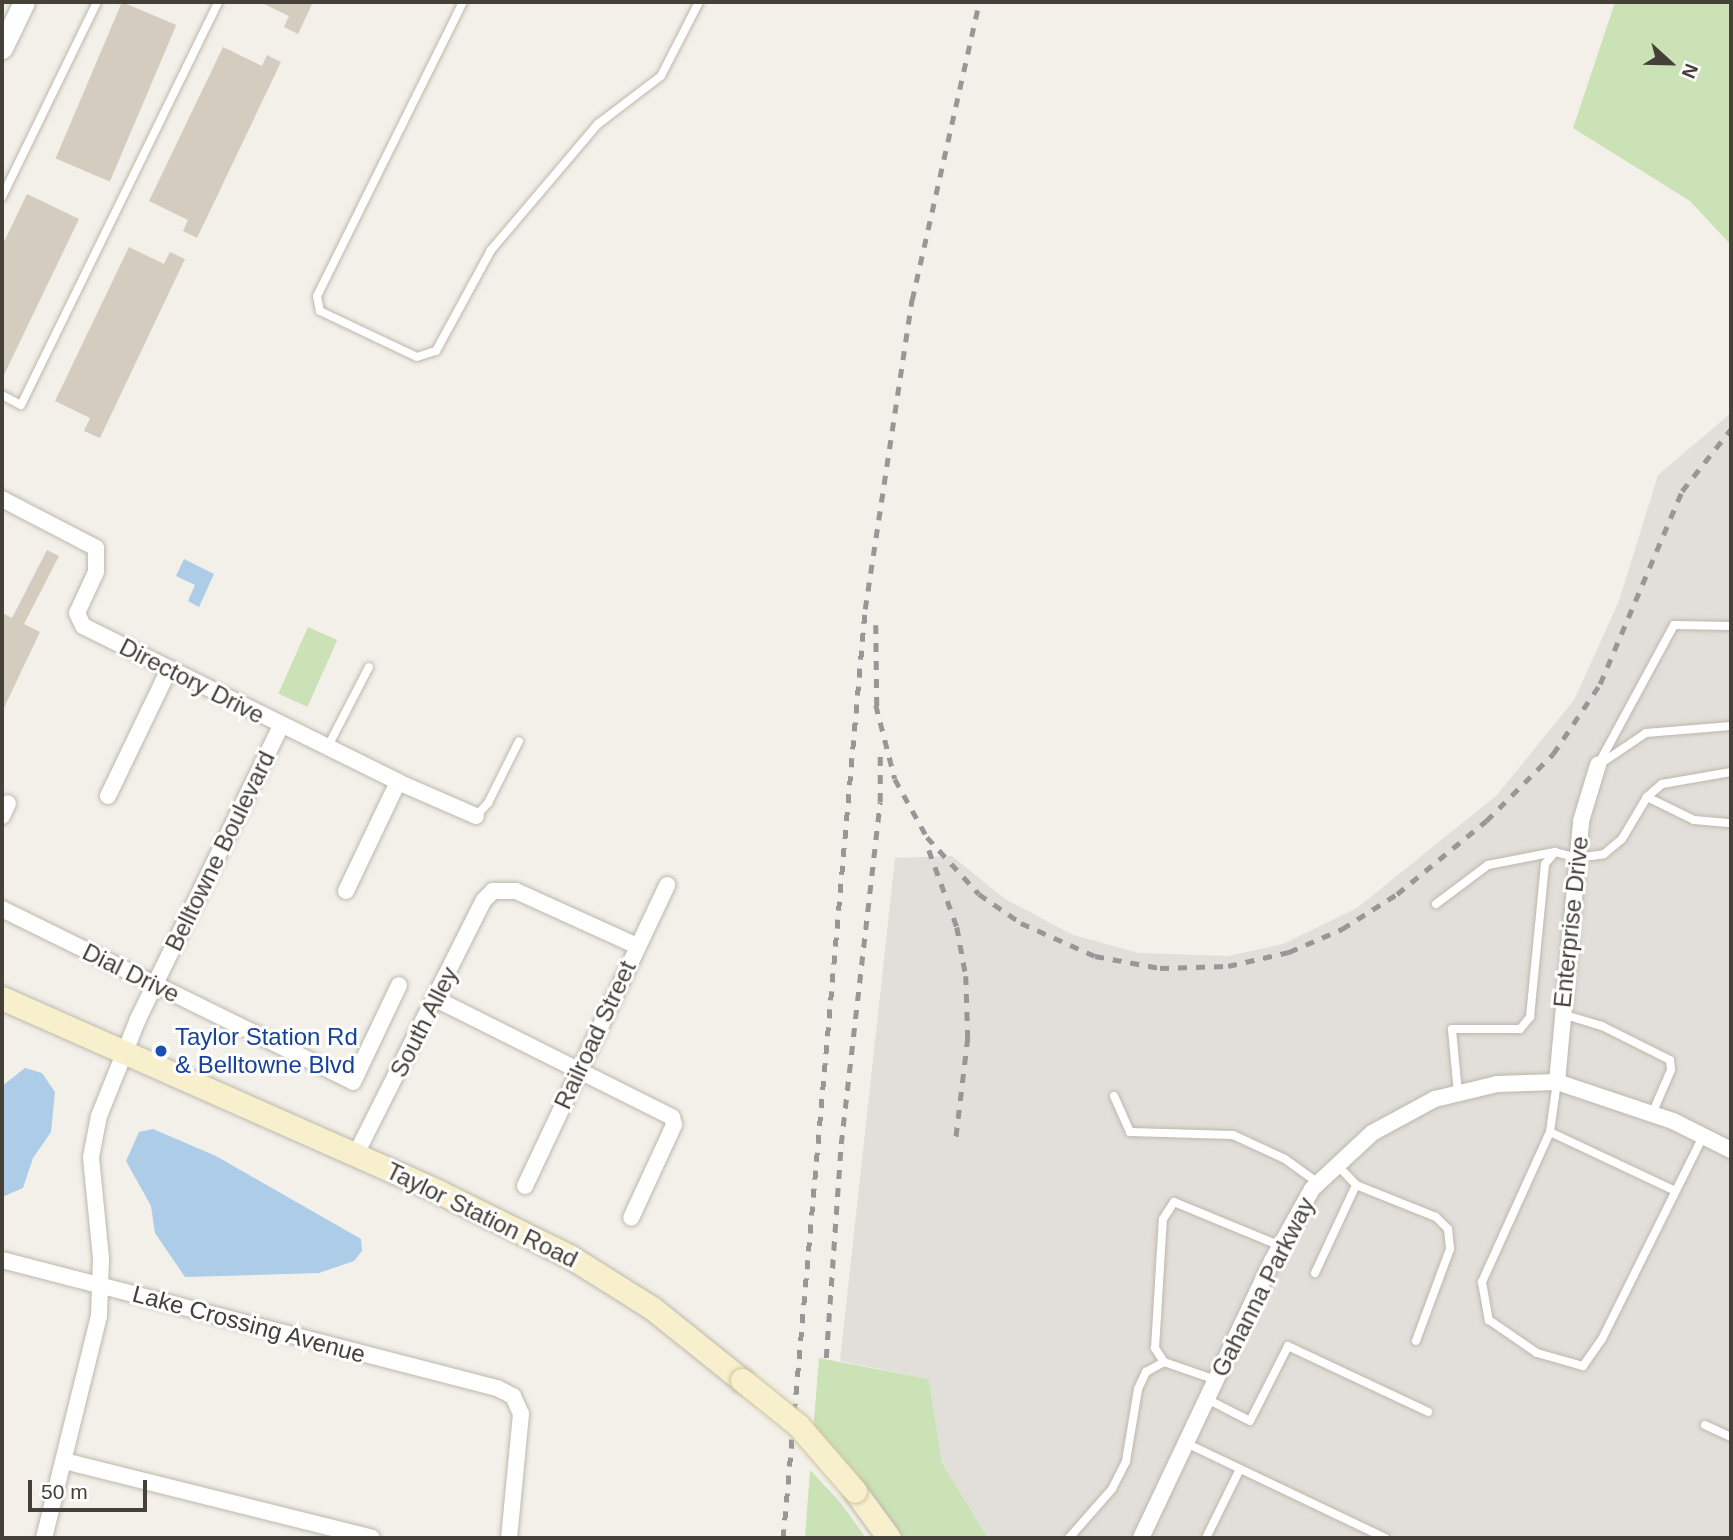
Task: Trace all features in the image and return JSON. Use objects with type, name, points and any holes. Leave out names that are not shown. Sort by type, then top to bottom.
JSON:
[{"type":"main road","name":"Taylor Station Road","points":[[2,998],[356,1154],[607,1277],[698,1341],[811,1437],[889,1538]]},
{"type":"street","points":[[2,48],[24,2]]},
{"type":"street","name":"Directory Drive","points":[[2,499],[96,548],[99,560],[78,606],[78,621],[282,726],[476,816]]},
{"type":"street","points":[[108,796],[169,669]]},
{"type":"street","name":"Belltowne Boulevard","points":[[44,1538],[99,1316],[102,1285],[91,1157],[99,1116],[124,1052],[155,985],[282,726]]},
{"type":"street","name":"Enterprise Drive","points":[[1557,1082],[1581,821],[1598,765]]},
{"type":"street","points":[[346,891],[398,782]]},
{"type":"street","name":"Railroad Street","points":[[525,1186],[667,885]]},
{"type":"street","name":"South Alley","points":[[356,1154],[485,900],[493,891],[516,891],[637,946]]},
{"type":"street","name":"Dial Drive","points":[[2,909],[353,1082],[399,985]]},
{"type":"street","points":[[436,999],[672,1117],[670,1136],[631,1218]]},
{"type":"street","name":"Gahanna Parkway","points":[[1140,1538],[1281,1246],[1318,1183],[1372,1133],[1435,1099],[1497,1084],[1557,1082],[1652,1114],[1731,1150]]},
{"type":"street","name":"Lake Crossing Avenue","points":[[2,1260],[497,1388],[513,1396],[521,1414],[509,1538]]},
{"type":"street","points":[[64,1461],[372,1538]]},
{"type":"lane","points":[[2,197],[97,2]]},
{"type":"lane","points":[[2,395],[21,405],[218,2]]},
{"type":"lane","points":[[463,2],[317,296],[320,311],[417,356],[436,351],[491,250],[598,124],[661,76],[699,2]]},
{"type":"lane","points":[[1598,765],[1674,625],[1713,622],[1731,626]]},
{"type":"lane","points":[[327,748],[369,667]]},
{"type":"lane","points":[[1598,765],[1646,733],[1731,726]]},
{"type":"lane","points":[[476,816],[488,803],[519,741]]},
{"type":"lane","points":[[1436,904],[1488,864],[1555,852],[1577,858],[1604,854],[1622,839],[1647,797],[1662,784],[1731,772]]},
{"type":"lane","points":[[1647,797],[1694,820],[1731,823]]},
{"type":"lane","points":[[1458,1093],[1452,1029],[1520,1030],[1530,1017],[1545,864],[1555,852]]},
{"type":"lane","points":[[1562,1014],[1602,1026],[1670,1060],[1671,1070],[1652,1114]]},
{"type":"lane","points":[[1557,1082],[1550,1132],[1482,1282],[1489,1320],[1537,1353],[1583,1366],[1602,1339],[1673,1190],[1703,1136]]},
{"type":"lane","points":[[1114,1096],[1130,1132],[1233,1135],[1285,1159],[1318,1183]]},
{"type":"lane","points":[[1550,1132],[1673,1190]]},
{"type":"lane","points":[[1337,1165],[1356,1185],[1436,1217],[1448,1229],[1450,1249],[1416,1341]]},
{"type":"lane","points":[[1315,1273],[1356,1185]]},
{"type":"lane","points":[[1216,1380],[1164,1362],[1155,1348],[1163,1219],[1174,1202],[1281,1246]]},
{"type":"lane","points":[[1207,1399],[1250,1420],[1288,1346],[1428,1412]]},
{"type":"lane","points":[[1069,1538],[1112,1489],[1126,1461],[1138,1390],[1146,1372],[1164,1362]]},
{"type":"lane","points":[[1705,1425],[1731,1437]]},
{"type":"lane","points":[[1186,1443],[1385,1538]]},
{"type":"lane","points":[[1206,1538],[1240,1469]]},
{"type":"shaded area","points":[[1731,413],[1731,1538],[988,1538],[942,1463],[929,1379],[840,1361],[895,858],[952,856],[1005,899],[1073,935],[1139,953],[1228,956],[1283,944],[1357,908],[1497,795],[1574,700],[1619,601],[1658,475]]},
{"type":"green space","points":[[1615,2],[1731,2],[1731,245],[1690,201],[1573,128]]},
{"type":"green space","points":[[308,627],[337,640],[308,707],[278,694]]},
{"type":"green space","points":[[819,1358],[929,1379],[942,1463],[988,1538],[899,1538],[813,1432]]},
{"type":"green space","points":[[810,1470],[840,1502],[866,1538],[805,1538]]},
{"type":"water","points":[[184,559],[214,574],[199,607],[188,601],[195,585],[176,576]]},
{"type":"water","points":[[25,1068],[42,1073],[55,1092],[51,1132],[33,1158],[23,1188],[2,1197],[2,1086]]},
{"type":"water","points":[[153,1129],[216,1156],[361,1239],[362,1251],[354,1261],[319,1273],[185,1277],[155,1233],[151,1206],[126,1161],[139,1132]]},
{"type":"building","points":[[122,2],[176,25],[110,182],[56,158]]},
{"type":"building","points":[[260,2],[313,2],[298,34],[284,27],[289,16]]},
{"type":"building","points":[[223,47],[262,66],[267,55],[281,62],[197,238],[183,231],[188,220],[149,201]]},
{"type":"building","points":[[27,194],[79,219],[2,379],[2,246]]},
{"type":"building","points":[[129,247],[164,264],[170,252],[185,259],[100,438],[84,431],[90,418],[55,401]]},
{"type":"building","points":[[47,550],[59,556],[24,624],[40,632],[2,712],[2,613],[12,618]]},
{"type":"railway","points":[[783,1538],[865,609],[912,300],[979,2]]},
{"type":"railway","points":[[876,705],[895,779],[927,837],[979,894],[1021,923],[1095,956],[1160,968],[1228,966],[1289,952],[1342,929],[1397,894],[1486,821],[1553,754],[1600,684],[1682,491],[1731,429]]},
{"type":"railway","points":[[876,625],[877,712]]},
{"type":"railway","points":[[826,1358],[841,1144],[880,802],[880,750]]},
{"type":"railway","points":[[929,850],[957,927],[966,976],[968,1038],[956,1138]]},
{"type":"place","name":"Taylor Station Rd & Belltowne Blvd","points":[[161,1051]]}]
